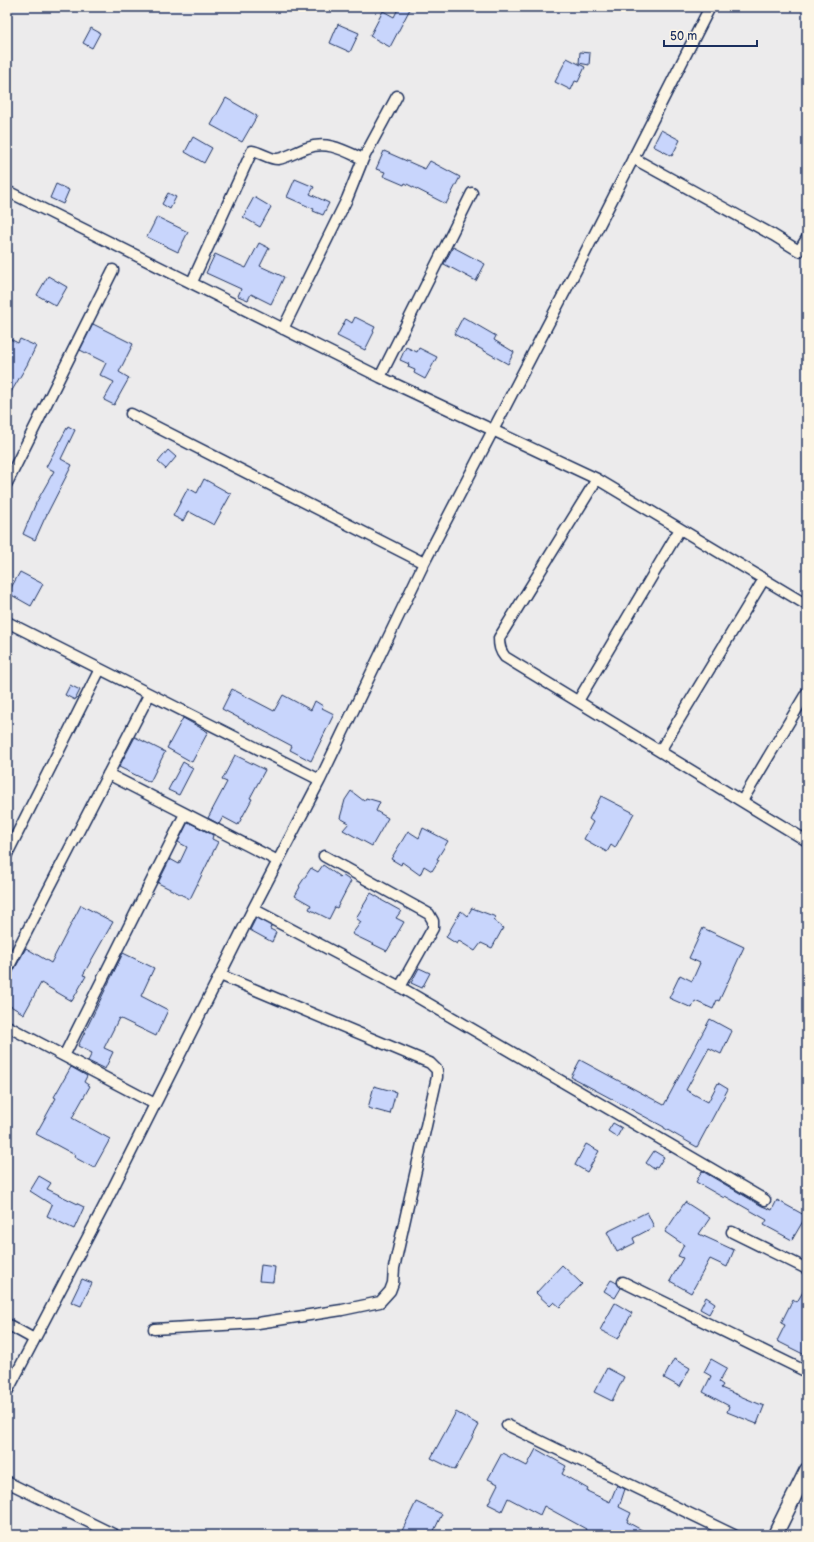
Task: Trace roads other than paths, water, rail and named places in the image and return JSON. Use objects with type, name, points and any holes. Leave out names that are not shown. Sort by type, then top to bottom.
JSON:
[{"type":"main road","points":[[775,1535],[807,1470]]},
{"type":"street","points":[[7,1392],[104,1206],[253,909],[320,780],[424,563],[494,430],[710,7]]},
{"type":"street","points":[[283,329],[347,199],[363,159],[397,96]]},
{"type":"street","points":[[192,282],[252,151],[277,159],[293,155],[308,147],[329,145],[363,159]]},
{"type":"street","points":[[633,158],[803,253],[807,238]]},
{"type":"street","points":[[7,191],[380,377],[597,479],[807,605]]},
{"type":"street","points":[[380,377],[472,193]]},
{"type":"street","points":[[7,482],[113,270]]},
{"type":"street","points":[[131,414],[424,563]]},
{"type":"street","points":[[597,479],[500,638],[500,652],[505,657],[807,841]]},
{"type":"street","points":[[578,701],[680,529]]},
{"type":"street","points":[[660,751],[764,579]]},
{"type":"street","points":[[7,622],[320,780]]},
{"type":"street","points":[[7,854],[100,669]]},
{"type":"street","points":[[742,801],[807,692]]},
{"type":"street","points":[[7,970],[149,695]]},
{"type":"street","points":[[108,774],[278,861]]},
{"type":"street","points":[[64,1056],[185,814]]},
{"type":"street","points":[[324,856],[429,914],[433,921],[433,928],[400,987]]},
{"type":"street","points":[[253,909],[400,987],[765,1200]]},
{"type":"street","points":[[154,1329],[258,1323],[342,1310],[380,1302],[386,1297],[393,1283],[394,1268],[437,1077],[436,1070],[430,1063],[220,975]]},
{"type":"street","points":[[7,1026],[155,1104]]},
{"type":"street","points":[[732,1232],[807,1269]]},
{"type":"street","points":[[623,1282],[807,1372]]},
{"type":"street","points":[[7,1324],[34,1339]]},
{"type":"street","points":[[507,1425],[734,1535]]},
{"type":"street","points":[[7,1482],[115,1535]]}]
